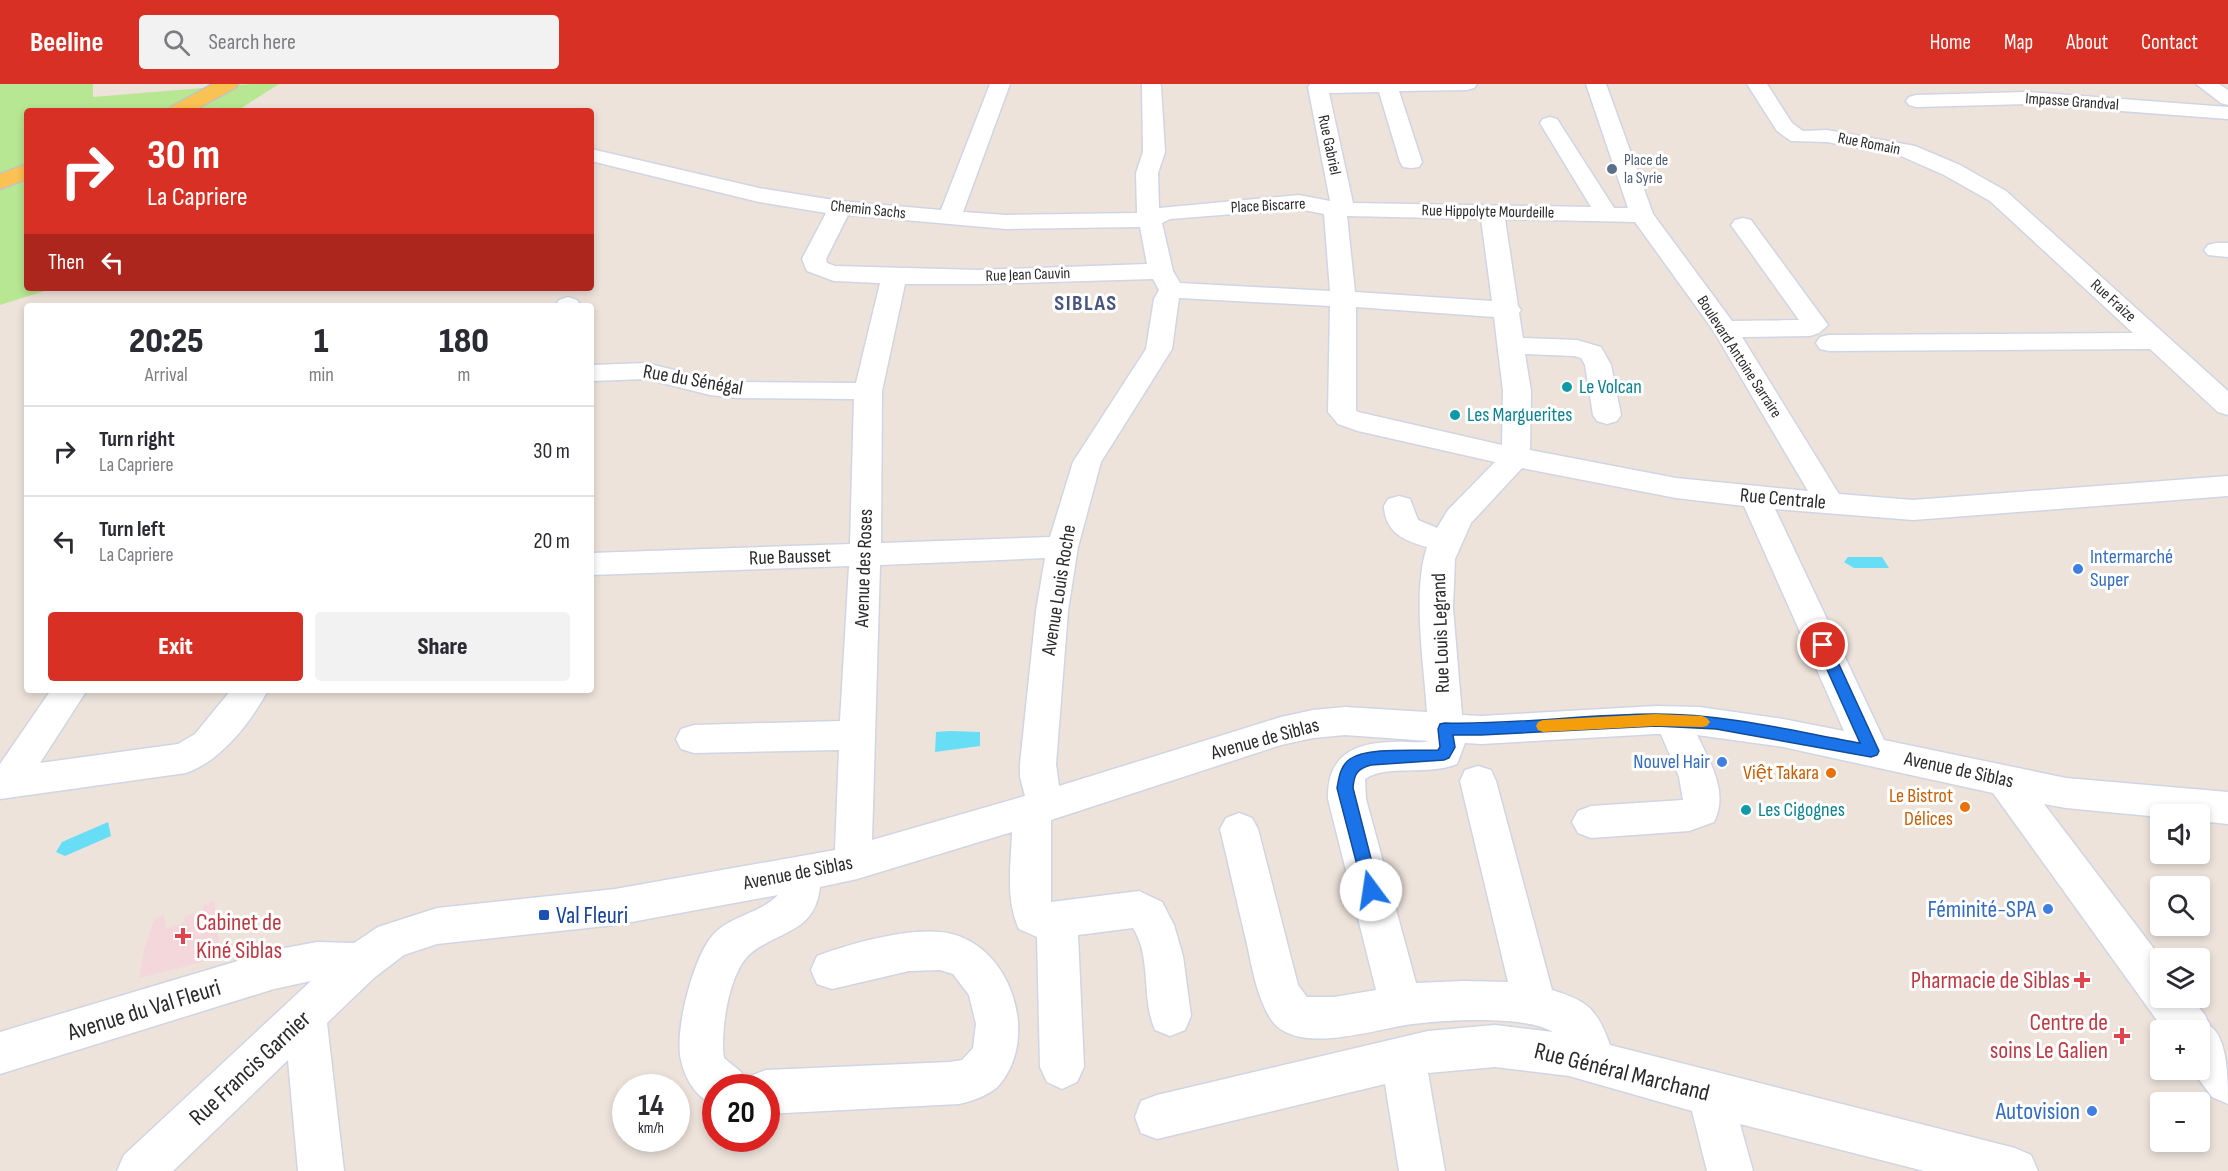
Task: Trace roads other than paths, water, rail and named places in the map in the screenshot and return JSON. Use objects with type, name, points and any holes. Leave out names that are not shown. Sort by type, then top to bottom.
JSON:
[{"type":"main road","points":[[183,108],[217,86]]},
{"type":"main road","points":[[0,182],[24,172]]},
{"type":"street","points":[[950,217],[1000,84]]},
{"type":"street","points":[[1387,84],[1411,162]]},
{"type":"street","name":"Rue Gabriel","points":[[1339,209],[1317,89],[1324,85],[1467,84]]},
{"type":"street","name":"Boulevard Antoine Sarraire","points":[[1596,84],[1642,215],[1725,329],[1830,504]]},
{"type":"street","name":"Rue Romain","points":[[1757,84],[1784,126],[1798,137],[1827,136],[1907,151],[1952,170],[1998,196]]},
{"type":"street","points":[[2206,84],[2228,99]]},
{"type":"street","points":[[1151,86],[1154,152],[1147,173],[1147,203],[1166,280],[1343,299],[1508,310]]},
{"type":"street","name":"Impasse Grandval","points":[[1916,101],[2027,98],[2228,113]]},
{"type":"street","points":[[1550,123],[1606,214]]},
{"type":"street","name":"Chemin Sachs","points":[[594,155],[622,160],[759,195],[840,208],[1017,222],[1150,220]]},
{"type":"street","name":"Rue Fraize","points":[[1998,196],[2228,406]]},
{"type":"street","name":"Place Biscarre","points":[[1150,220],[1166,213],[1299,202],[1339,209],[1343,299],[1341,407],[1345,416]]},
{"type":"street","name":"Rue Jean Cauvin","points":[[840,208],[814,259],[816,266],[827,272],[894,276],[1166,280]]},
{"type":"street","name":"Rue Hippolyte Mourdeille","points":[[1339,209],[1642,215]]},
{"type":"street","points":[[1422,427],[1487,440],[1509,455],[1518,402],[1508,310],[1492,212]]},
{"type":"street","points":[[1725,329],[1810,328],[1815,325],[1743,225]]},
{"type":"street","name":"Avenue des Roses","points":[[857,862],[853,843],[866,555],[868,391],[894,276]]},
{"type":"street","name":"Avenue Louis Roche","points":[[1057,919],[1038,919],[1031,913],[1039,808],[1038,764],[1052,611],[1062,548],[1087,462],[1159,349],[1166,299],[1166,280]]},
{"type":"street","points":[[1829,343],[2158,341]]},
{"type":"street","points":[[1512,346],[1577,348],[1592,353],[1598,365],[1607,415]]},
{"type":"street","name":"Rue du Sénégal","points":[[594,373],[646,371],[711,387],[737,390],[868,391]]},
{"type":"street","name":"Rue Centrale","points":[[1345,416],[1358,422],[1509,455],[1676,488],[1830,504],[1922,510],[2228,486]]},
{"type":"street","name":"Rue Louis Legrand","points":[[1401,1005],[1347,799],[1345,780],[1350,768],[1362,760],[1429,757],[1444,754],[1448,743],[1445,729],[1437,576],[1439,559],[1445,541],[1459,517],[1509,455]]},
{"type":"street","points":[[1755,497],[1871,751]]},
{"type":"street","points":[[1399,506],[1399,519],[1405,527],[1445,541]]},
{"type":"street","name":"Rue Bausset","points":[[594,564],[1062,548]]},
{"type":"street","points":[[3,783],[68,693]]},
{"type":"street","points":[[3,783],[171,762],[198,753],[208,744],[249,693]]},
{"type":"street","points":[[1591,822],[1689,815],[1701,811],[1701,794],[1694,770],[1672,720]]},
{"type":"street","name":"Avenue de Siblas","points":[[360,963],[392,940],[437,927],[596,909],[802,874],[857,862],[1039,808],[1303,725],[1362,721],[1481,730],[1672,720],[1772,732],[2066,793],[2228,808]]},
{"type":"street","points":[[694,740],[858,735]]},
{"type":"street","points":[[2006,780],[2150,977]]},
{"type":"street","points":[[1478,781],[1535,1006]]},
{"type":"street","points":[[1239,829],[1277,985],[1282,1000],[1293,1013],[1318,1019],[1401,1005],[1466,1000],[1535,1006],[1559,1012],[1576,1022],[1593,1061]]},
{"type":"street","points":[[709,1074],[701,1058],[704,1029],[720,957],[737,938],[753,928],[782,916],[792,908],[799,898],[802,874]]},
{"type":"street","points":[[1062,1067],[1057,919],[1138,909],[1148,913],[1154,923],[1159,941],[1170,1016]]},
{"type":"street","points":[[780,1091],[950,1084],[976,1076],[990,1062],[995,1031],[993,1000],[981,973],[962,957],[952,953],[927,951],[832,970]]},
{"type":"street","name":"Avenue du Val Fleuri","points":[[0,1053],[277,970],[327,961],[343,960],[360,963]]},
{"type":"street","name":"Rue Francis Garnier","points":[[153,1168],[360,963]]},
{"type":"street","points":[[2173,1008],[2182,1020]]},
{"type":"street","points":[[305,1017],[321,1171]]},
{"type":"street","name":"Rue Général Marchand","points":[[1156,1117],[1403,1058],[1450,1049],[1495,1046],[1545,1050],[1593,1061],[1710,1094],[2015,1171]]},
{"type":"street","points":[[1403,1058],[1422,1171]]},
{"type":"street","points":[[2210,1058],[2228,1082]]},
{"type":"street","points":[[1710,1094],[1730,1171]]},
{"type":"water","points":[[1848,557],[1882,557],[1889,568],[1854,568],[1844,562]]},
{"type":"water","points":[[936,732],[980,732],[980,746],[935,752]]},
{"type":"water","points":[[108,822],[111,836],[65,856],[56,852],[62,842]]},
{"type":"place","name":"Place de la Syrie","points":[[1612,169]]},
{"type":"place","name":"Le Volcan","points":[[1567,387]]},
{"type":"place","name":"Les Marguerites","points":[[1455,415]]},
{"type":"place","name":"Intermarché Super","points":[[2078,569]]},
{"type":"place","name":"Nouvel Hair","points":[[1722,762]]},
{"type":"place","name":"Việt Takara","points":[[1831,773]]},
{"type":"place","name":"Le Bistrot Délices","points":[[1965,807]]},
{"type":"place","name":"Les Cigognes","points":[[1746,810]]},
{"type":"place","name":"Féminité-SPA","points":[[2048,909]]},
{"type":"place","name":"Val Fleuri","points":[[544,915]]},
{"type":"place","name":"Cabinet de Kiné Siblas","points":[[183,936]]},
{"type":"place","name":"Pharmacie de Siblas","points":[[2082,980]]},
{"type":"place","name":"Centre de soins Le Galien","points":[[2122,1036]]},
{"type":"place","name":"Autovision","points":[[2092,1111]]},
{"type":"district","name":"SIBLAS","points":[[1086,303]]}]
